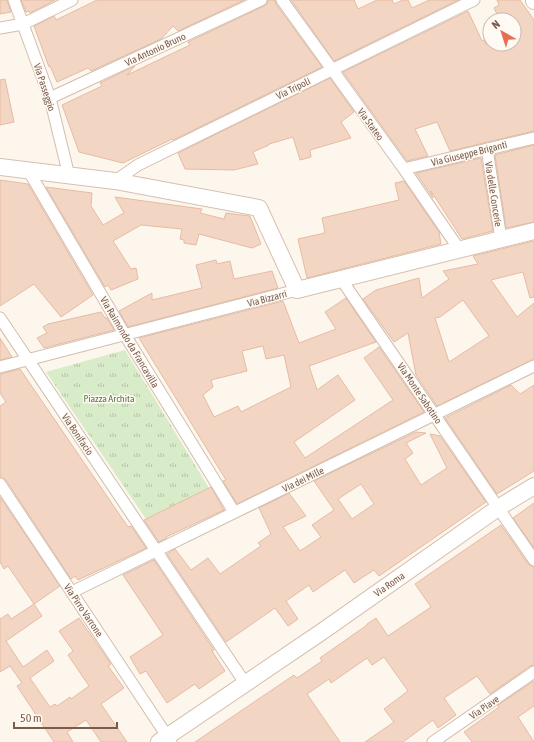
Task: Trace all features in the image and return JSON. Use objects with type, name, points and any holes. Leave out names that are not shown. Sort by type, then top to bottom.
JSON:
[{"type":"street","name":"Via Passeggio","points":[[14,0],[50,98],[69,176]]},
{"type":"street","points":[[0,28],[23,24],[72,0]]},
{"type":"street","name":"Via Antonio Bruno","points":[[50,98],[261,0]]},
{"type":"street","name":"Via Stateo","points":[[282,0],[404,169],[459,249]]},
{"type":"street","name":"Via Tripoli","points":[[115,181],[138,165],[474,0]]},
{"type":"street","name":"Via Giuseppe Briganti","points":[[404,169],[534,138]]},
{"type":"street","name":"Via delle Concerie","points":[[487,149],[501,238]]},
{"type":"street","points":[[0,167],[115,181],[259,208],[297,290]]},
{"type":"street","name":"Via Raimondo da Francavilla","points":[[28,170],[124,335],[234,512]]},
{"type":"street","name":"Via Bizzarri","points":[[0,367],[501,238],[534,231]]},
{"type":"street","name":"Via Monte Sabotino","points":[[341,279],[534,560]]},
{"type":"street","name":"Via Bonifacio","points":[[0,318],[156,550]]},
{"type":"street","name":"Via dei Mille","points":[[72,592],[534,366]]},
{"type":"street","name":"Via Pirro Varrone","points":[[0,484],[72,592],[166,740]]},
{"type":"street","name":"Via Roma","points":[[166,740],[245,683],[320,634],[498,508],[534,486]]},
{"type":"street","points":[[156,550],[245,683]]},
{"type":"street","name":"Via Piave","points":[[433,742],[534,672]]},
{"type":"green space","name":"Piazza Archita","points":[[125,350],[209,488],[146,519],[46,372]]},
{"type":"building","points":[[0,0],[7,0],[11,12],[0,14]]},
{"type":"building","points":[[21,0],[55,0],[30,13],[29,11],[26,12]]},
{"type":"building","points":[[97,0],[244,0],[178,31],[173,26],[161,39],[91,71],[88,68],[57,82],[50,66],[49,67],[34,26],[54,16],[56,20]]},
{"type":"building","points":[[268,0],[275,0],[276,4],[322,67],[123,163],[79,152],[62,105],[102,86],[100,83],[135,66],[127,75],[190,45],[188,42],[264,6],[267,4]]},
{"type":"building","points":[[291,0],[354,0],[358,9],[377,0],[392,0],[394,4],[403,0],[408,0],[412,8],[429,0],[458,0],[334,61]]},
{"type":"building","points":[[497,0],[520,0],[534,20],[534,131],[450,151],[437,122],[415,129],[428,156],[407,161],[343,72],[468,11],[482,41],[482,52],[522,52],[522,12],[496,12],[494,8],[499,5]]},
{"type":"building","points":[[330,78],[354,112],[341,122],[351,138],[310,150],[311,157],[300,160],[293,137],[269,144],[253,152],[258,164],[234,170],[185,169],[178,153]]},
{"type":"building","points":[[5,79],[14,122],[0,125],[0,80]]},
{"type":"building","points":[[534,145],[534,222],[506,228],[495,155]]},
{"type":"building","points":[[481,158],[493,231],[462,239],[431,191],[433,198],[416,173]]},
{"type":"building","points":[[0,180],[28,184],[93,295],[61,317],[34,284],[0,306]]},
{"type":"building","points":[[404,181],[439,232],[441,244],[307,278],[298,239],[325,233],[322,218],[399,200],[395,183]]},
{"type":"building","points":[[46,187],[92,193],[91,206],[103,225],[124,213],[115,197],[202,209],[200,213],[224,219],[226,213],[250,216],[261,244],[252,248],[199,234],[196,245],[184,243],[184,240],[180,239],[182,229],[141,225],[113,241],[131,269],[136,268],[138,279],[111,290],[108,285],[105,287]]},
{"type":"building","points":[[534,241],[534,297],[530,298],[523,272],[491,280],[517,317],[534,303],[534,359],[437,406],[416,375],[408,333],[394,342],[363,299],[376,290],[419,278],[422,298],[449,279],[443,271],[478,264],[473,256]],"holes":[[[463,300],[489,336],[449,362],[435,318],[440,317]]]},
{"type":"building","points":[[216,260],[217,264],[230,261],[234,279],[272,271],[278,288],[128,327],[119,311],[152,293],[152,300],[202,288],[196,265]]},
{"type":"building","points":[[346,298],[376,342],[309,366],[317,390],[338,375],[355,400],[294,442],[305,458],[393,400],[364,358],[379,347],[424,412],[237,504],[223,481],[226,480],[139,338],[283,301],[299,343],[336,329],[325,312]],"holes":[[[263,346],[266,359],[284,355],[291,387],[241,412],[238,406],[214,417],[203,395],[213,387],[211,380],[247,371],[242,351]]]},
{"type":"building","points":[[101,312],[105,318],[107,318],[114,330],[44,348],[37,338],[47,333],[43,327],[48,324]]},
{"type":"building","points":[[0,338],[12,357],[0,360]]},
{"type":"building","points":[[20,369],[128,527],[131,526],[146,548],[78,580],[75,576],[71,579],[6,480],[0,477],[0,406],[6,402],[0,393],[0,374]]},
{"type":"building","points":[[511,385],[520,394],[534,385],[534,471],[497,494],[445,418]]},
{"type":"building","points":[[416,432],[426,433],[406,443],[413,453],[405,459],[421,485],[447,468],[430,434],[440,436],[486,502],[379,576],[374,570],[354,583],[345,570],[313,592],[309,585],[286,601],[298,619],[288,626],[275,608],[226,642],[167,554],[175,549],[191,570],[208,558],[220,574],[261,546],[258,543],[271,534],[259,508],[289,493],[306,516],[283,527],[300,551],[321,537],[312,525],[334,510],[314,481]],"holes":[[[361,484],[374,504],[352,519],[338,499]]]},
{"type":"building","points":[[211,487],[224,510],[166,537],[167,538],[159,542],[144,520]]},
{"type":"building","points":[[0,497],[60,586],[34,604],[8,566],[4,569],[0,562]]},
{"type":"building","points":[[534,503],[534,548],[513,518]]},
{"type":"building","points":[[501,525],[528,564],[534,567],[534,665],[530,666],[490,694],[477,676],[444,698],[456,715],[438,728],[433,720],[403,742],[365,742],[394,722],[384,709],[408,691],[384,657],[372,665],[367,658],[331,683],[329,679],[307,694],[340,742],[195,742],[294,675],[297,678],[322,661],[320,658],[376,618],[388,636],[431,607],[415,584]]},
{"type":"building","points":[[154,560],[214,650],[212,651],[225,671],[199,689],[195,684],[167,703],[146,671],[140,674],[130,657],[163,635],[123,575]]},
{"type":"building","points":[[34,604],[42,616],[6,641],[23,667],[47,650],[54,661],[30,678],[50,707],[55,704],[57,706],[70,697],[71,699],[89,686],[68,655],[73,651],[59,631],[79,618],[111,664],[108,666],[124,688],[101,704],[127,742],[101,742],[86,720],[67,732],[73,742],[54,742],[17,686],[22,683],[10,666],[0,672],[0,619],[8,614],[11,619]]},
{"type":"building","points":[[534,681],[534,706],[518,717],[534,742],[472,742],[464,732],[499,707],[498,705]]}]
